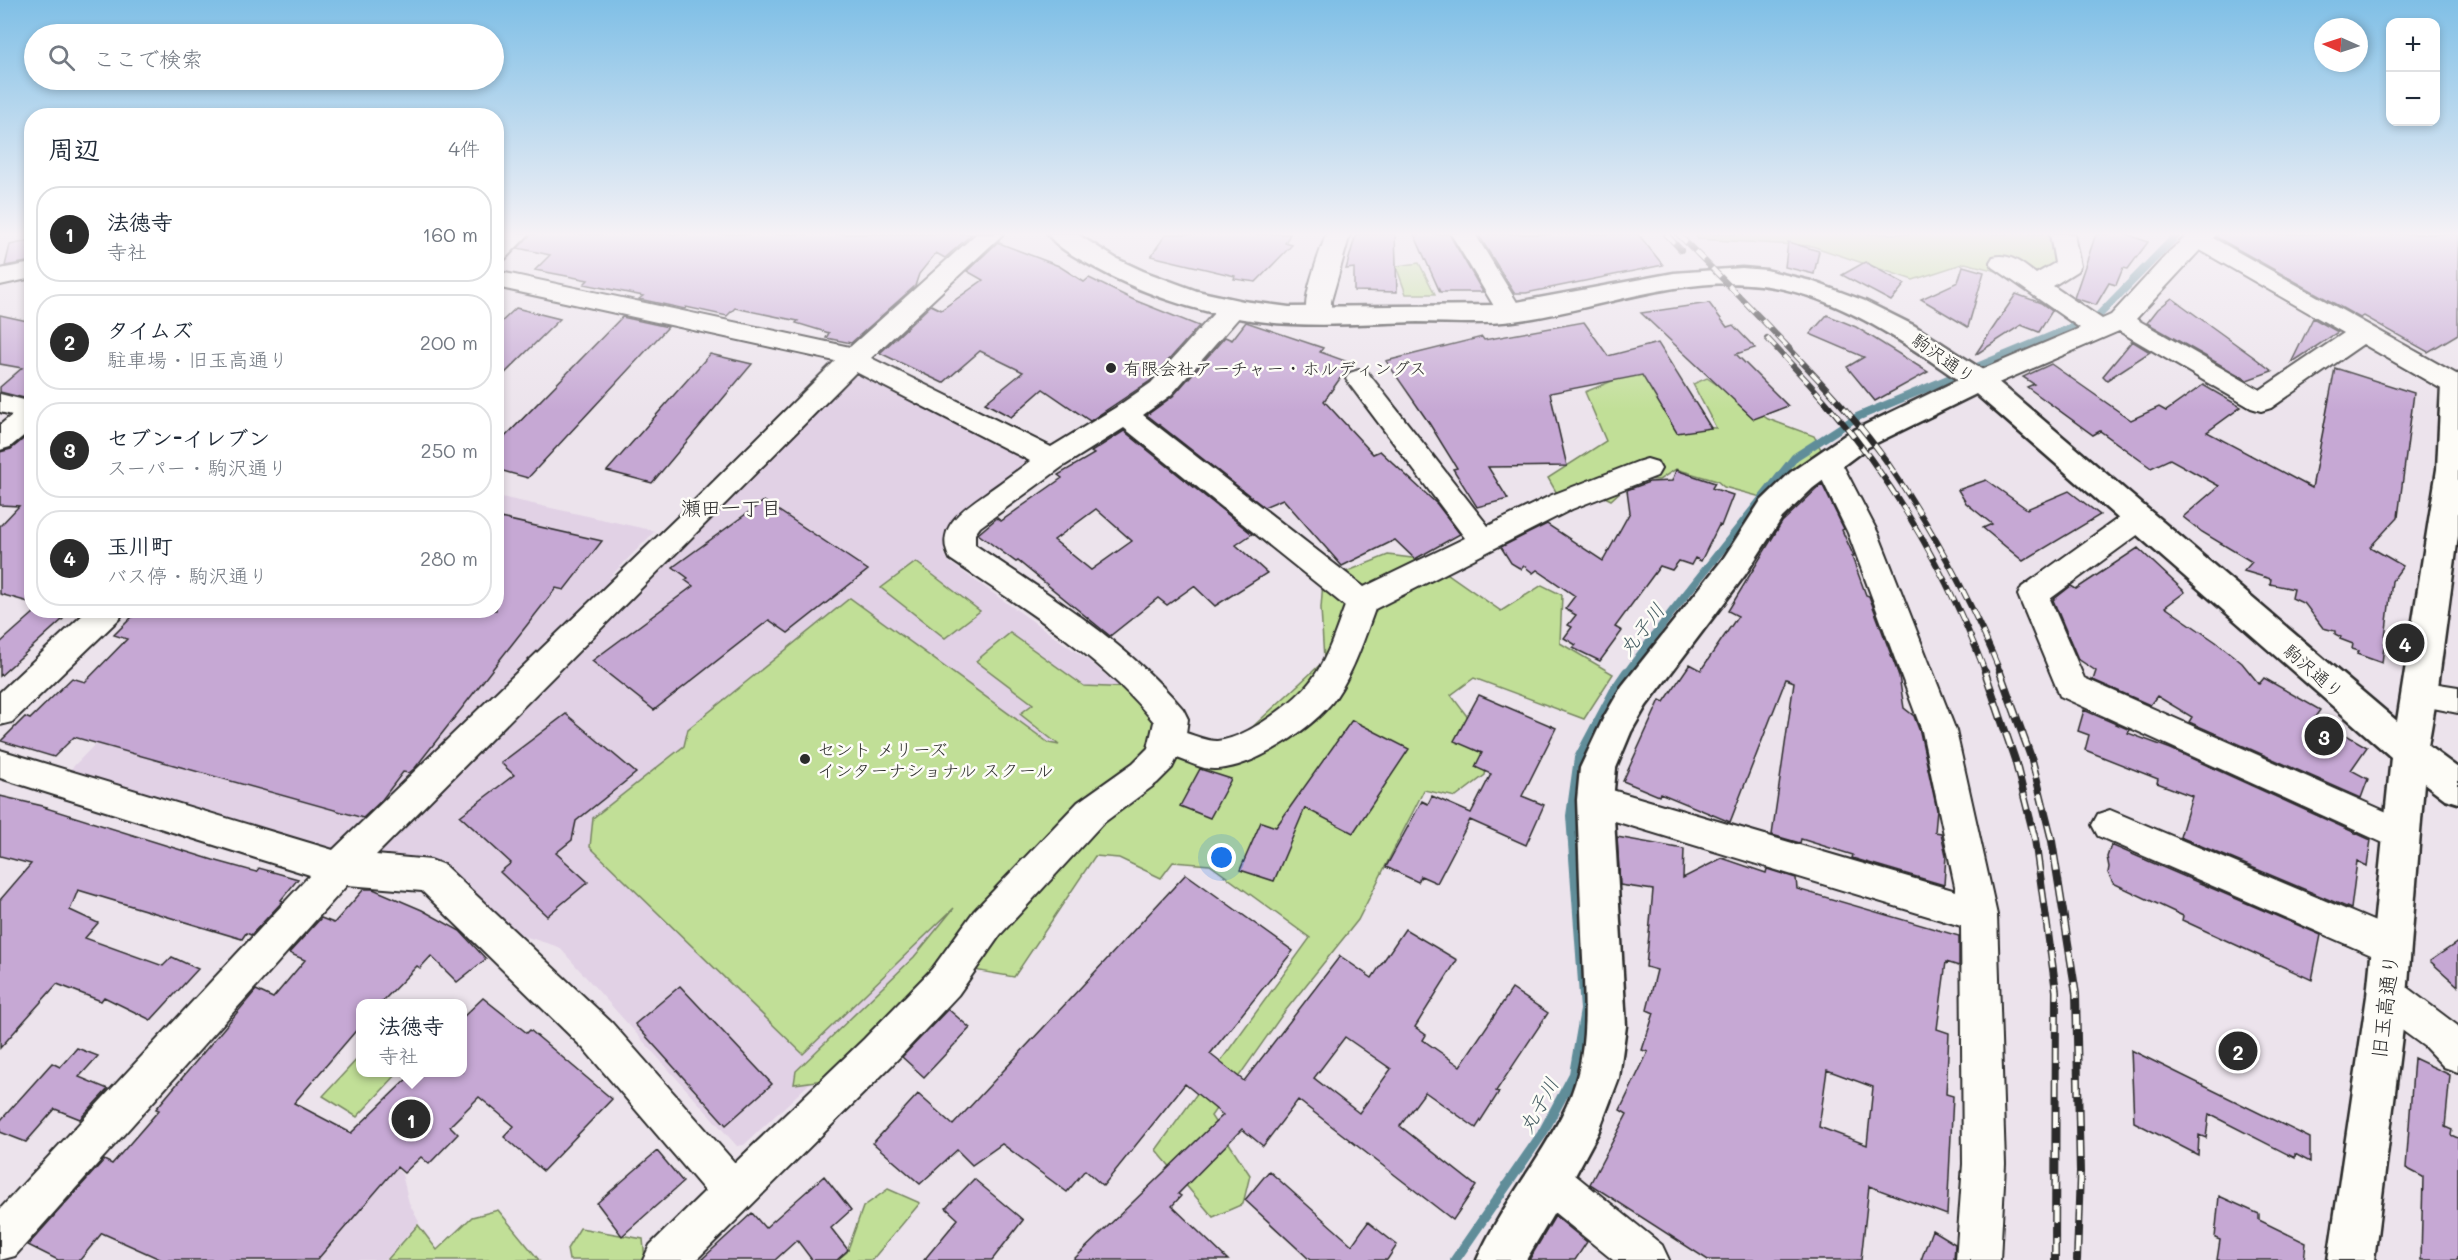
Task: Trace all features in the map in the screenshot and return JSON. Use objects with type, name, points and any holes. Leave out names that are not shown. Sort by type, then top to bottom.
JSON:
[{"type":"street","points":[[561,293],[840,352],[1052,460]]},
{"type":"street","points":[[0,1241],[339,868],[745,469],[854,358],[927,293]]},
{"type":"street","name":"駒沢通り","points":[[1180,293],[1233,308],[1273,314],[1318,315],[1510,312],[1598,293]]},
{"type":"street","points":[[1318,315],[1320,293]]},
{"type":"street","points":[[1498,293],[1510,312]]},
{"type":"street","name":"駒沢通り","points":[[1819,293],[1858,305],[1906,332],[1967,374],[2409,752],[2458,788]]},
{"type":"street","points":[[2049,293],[2261,402],[2362,333]]},
{"type":"street","points":[[1500,1260],[1549,1181],[1583,1118],[1599,1078],[1606,1026],[1595,800],[1598,768],[1616,727],[1634,696],[1734,567],[1771,510],[1802,480],[1858,440],[1967,374],[2110,326],[2144,293]]},
{"type":"street","points":[[2295,293],[2362,333],[2457,384]]},
{"type":"street","points":[[665,1260],[735,1194],[945,982],[987,923],[1090,813],[1145,773],[1160,758],[1168,741],[1172,719],[1159,703],[1114,657],[961,551],[958,539],[962,528],[970,519],[1052,460],[1125,415],[1161,389],[1233,308]]},
{"type":"street","points":[[1359,379],[1483,540]]},
{"type":"street","name":"旧玉高通り","points":[[2352,1260],[2386,996],[2409,752],[2455,471],[2457,384]]},
{"type":"street","points":[[0,403],[24,410]]},
{"type":"street","points":[[1125,415],[1362,602]]},
{"type":"street","points":[[0,440],[24,419]]},
{"type":"street","points":[[1828,463],[1863,533],[1940,731],[1979,915],[1984,1164],[1978,1260]]},
{"type":"street","points":[[1168,741],[1215,755],[1239,751],[1293,717],[1324,689],[1346,645],[1362,602],[1562,502],[1647,469]]},
{"type":"street","points":[[2137,520],[2033,595],[2072,687],[2402,835]]},
{"type":"street","points":[[0,712],[100,618]]},
{"type":"street","points":[[2420,694],[2458,700]]},
{"type":"street","points":[[0,764],[339,868],[431,876],[598,1036],[735,1194]]},
{"type":"street","points":[[1595,800],[1979,915]]},
{"type":"street","points":[[2110,825],[2391,946]]},
{"type":"street","points":[[2386,996],[2439,1034],[2458,1053]]},
{"type":"street","points":[[1549,1181],[1647,1260]]},
{"type":"shaded area","name":"セント メリーズ インターナショナル スクール","points":[[873,375],[1030,458],[1022,471],[952,522],[944,535],[944,553],[949,562],[1089,661],[1142,706],[1160,730],[916,983],[744,1145],[737,1146],[559,947],[511,932],[445,866],[371,859],[624,597],[600,588],[501,693],[333,850],[69,771],[193,643],[423,618],[504,618],[504,498],[655,531],[610,577],[635,586],[851,376]]},
{"type":"shaded area","points":[[355,1129],[402,1174],[409,1203],[419,1222],[385,1260],[240,1260]]},
{"type":"green space","points":[[1406,293],[1435,294],[1406,294]]},
{"type":"green space","points":[[1647,367],[1686,427],[1716,428],[1693,384],[1707,378],[1768,419],[1814,436],[1825,457],[1772,500],[1724,487],[1717,481],[1676,469],[1659,480],[1634,479],[1611,500],[1589,489],[1559,497],[1548,478],[1606,441],[1585,392]]},
{"type":"green space","points":[[1388,555],[1428,560],[1501,611],[1542,585],[1562,595],[1560,643],[1613,674],[1584,719],[1474,678],[1451,695],[1490,747],[1485,775],[1456,797],[1424,790],[1358,920],[1282,1015],[1211,1116],[1250,1175],[1243,1204],[1213,1217],[1156,1150],[1310,938],[1210,865],[1173,862],[1161,878],[1119,858],[1095,856],[1014,977],[946,965],[824,1080],[794,1084],[796,1071],[914,957],[954,908],[803,1054],[590,847],[593,818],[684,746],[688,729],[850,598],[1049,743],[1059,745],[1020,714],[1033,704],[976,661],[1010,633],[1084,686],[1132,688],[1190,757],[1247,732],[1324,661],[1321,608],[1323,581]]},
{"type":"green space","points":[[916,562],[980,611],[945,638],[881,588]]},
{"type":"green space","points":[[356,1060],[356,1077],[394,1077],[357,1117],[323,1096]]},
{"type":"green space","points":[[888,1189],[920,1203],[872,1260],[837,1260],[847,1252],[863,1207]]},
{"type":"green space","points":[[498,1210],[539,1260],[387,1260],[418,1225],[437,1250],[472,1217]]},
{"type":"green space","points":[[580,1228],[643,1239],[645,1260],[569,1260],[567,1249]]},
{"type":"building","points":[[627,293],[907,293],[851,343],[826,338],[829,333],[796,323],[798,321],[735,308],[727,316],[639,299],[643,296]]},
{"type":"building","points":[[965,293],[1119,293],[1199,326],[1150,381],[1090,421],[1043,389],[1011,417],[985,403],[1023,372],[980,351],[943,383],[880,353],[931,305],[941,310]]},
{"type":"building","points":[[1876,293],[1898,293],[1891,301]]},
{"type":"building","points":[[1934,293],[1978,293],[1968,327],[1921,299]]},
{"type":"building","points":[[2076,293],[2103,293],[2096,305],[2074,298]]},
{"type":"building","points":[[2315,293],[2458,293],[2458,334],[2428,352],[2364,316],[2360,318]]},
{"type":"building","points":[[2016,294],[2041,303],[2052,311],[2039,332],[2021,325],[1975,355]]},
{"type":"building","points":[[2172,298],[2272,371],[2247,380],[2147,323],[2158,309]]},
{"type":"building","points":[[1709,303],[1727,327],[1733,325],[1755,348],[1736,354],[1788,406],[1754,419],[1641,313]]},
{"type":"building","points":[[516,308],[560,319],[504,374],[504,319]]},
{"type":"building","points":[[0,315],[24,320],[24,398],[0,392],[0,387],[22,368],[0,364]]},
{"type":"building","points":[[1827,315],[1856,327],[1928,372],[1875,401],[1847,367],[1864,357],[1810,334]]},
{"type":"building","points":[[622,317],[668,327],[528,478],[504,471],[504,438]]},
{"type":"building","points":[[2313,318],[2338,332],[2291,363]]},
{"type":"building","points":[[1246,322],[1323,348],[1320,352],[1351,363],[1324,401],[1373,454],[1380,451],[1437,504],[1460,534],[1415,559],[1395,540],[1342,566],[1283,499],[1264,507],[1147,415],[1173,396],[1225,337],[1232,340]]},
{"type":"building","points":[[1584,322],[1608,356],[1658,343],[1711,428],[1677,433],[1642,375],[1550,393],[1567,466],[1488,467],[1508,499],[1477,507],[1453,469],[1457,468],[1429,423],[1386,361],[1482,337],[1484,340]]},
{"type":"building","points":[[2132,341],[2150,352],[2107,380],[2103,376]]},
{"type":"building","points":[[710,354],[752,364],[652,483],[607,471]]},
{"type":"building","points":[[2051,364],[2131,420],[2159,407],[2166,411],[2203,385],[2241,407],[2207,432],[2312,488],[2335,368],[2414,393],[2398,517],[2370,547],[2403,566],[2392,581],[2382,663],[2357,654],[2359,651],[2352,649],[2353,644],[2340,639],[2341,637],[2335,634],[2335,631],[2323,628],[2305,604],[2292,598],[2294,589],[2270,584],[2271,579],[2244,571],[2252,562],[2202,532],[2183,517],[2219,486],[2170,459],[2151,468],[2100,431],[2093,435],[2027,387],[2034,384],[2023,377]]},
{"type":"building","points":[[1124,431],[1252,534],[1236,545],[1267,573],[1215,606],[1194,586],[1167,605],[1158,598],[1110,636],[1018,561],[1016,562],[978,534],[997,518],[1001,521],[1062,478],[1058,475],[1094,454],[1091,452]],"holes":[[[1096,509],[1132,541],[1091,570],[1054,540]]]},
{"type":"building","points":[[24,438],[24,601],[0,594],[0,526],[19,506],[0,505],[0,452],[11,449]]},
{"type":"building","points":[[1676,470],[1715,483],[1712,488],[1733,495],[1721,526],[1719,525],[1701,561],[1695,558],[1691,565],[1679,561],[1672,570],[1660,566],[1615,627],[1622,631],[1600,661],[1573,648],[1576,645],[1564,638],[1572,627],[1568,625],[1576,615],[1565,609],[1575,596],[1537,570],[1533,573],[1524,566],[1521,569],[1511,563],[1501,547],[1547,524],[1603,561],[1630,512],[1627,490],[1649,482],[1672,481]]},
{"type":"building","points":[[1986,480],[2027,509],[2069,491],[2100,515],[2023,561],[1983,528],[1992,524],[1966,503],[1958,490]]},
{"type":"building","points":[[1822,484],[1844,529],[1842,530],[1854,557],[1852,557],[1866,595],[1869,596],[1899,676],[1904,708],[1914,716],[1920,732],[1937,810],[1935,832],[1941,833],[1946,855],[1944,885],[1852,858],[1853,855],[1801,839],[1800,843],[1772,835],[1794,682],[1786,679],[1730,822],[1660,793],[1659,796],[1623,781],[1660,700],[1664,702],[1690,664],[1701,670],[1738,616],[1728,611],[1782,522]]},
{"type":"building","points":[[764,501],[868,570],[788,633],[769,620],[654,710],[592,661],[693,586],[685,580],[688,578],[673,567]]},
{"type":"building","points":[[504,519],[602,541],[564,590],[556,588],[415,768],[409,773],[403,772],[381,801],[363,818],[74,737],[54,757],[1,741],[25,717],[30,719],[72,678],[85,682],[127,639],[114,635],[131,618],[504,618]]},
{"type":"building","points":[[2138,548],[2185,592],[2165,607],[2242,663],[2259,684],[2264,678],[2320,710],[2315,717],[2367,747],[2351,770],[2368,779],[2361,798],[2189,722],[2192,717],[2157,696],[2150,705],[2093,680],[2096,671],[2078,659],[2053,600],[2071,586],[2076,589]]},
{"type":"building","points":[[28,618],[63,619],[0,676],[0,643]]},
{"type":"building","points":[[1479,695],[1556,728],[1522,796],[1544,805],[1526,845],[1470,820],[1437,883],[1421,876],[1418,882],[1386,867],[1422,801],[1428,804],[1432,796],[1471,813],[1491,774],[1475,767],[1482,753],[1454,741]]},
{"type":"building","points":[[2084,710],[2130,730],[2128,733],[2171,749],[2371,840],[2367,866],[2357,861],[2351,909],[2180,837],[2192,796],[2157,783],[2158,779],[2085,750],[2089,735],[2078,731]]},
{"type":"building","points":[[566,714],[636,773],[576,821],[572,840],[556,853],[588,882],[547,916],[500,872],[511,863],[460,816],[514,775],[501,763]]},
{"type":"building","points":[[1352,720],[1409,749],[1353,833],[1305,808],[1274,881],[1240,870],[1261,822],[1276,827]]},
{"type":"building","points":[[1200,769],[1231,779],[1210,818],[1180,806]]},
{"type":"building","points":[[0,796],[47,807],[256,872],[259,868],[298,879],[281,900],[283,901],[251,935],[246,933],[242,939],[78,890],[70,910],[98,923],[85,938],[163,966],[172,957],[198,969],[151,1020],[104,997],[101,1001],[57,984],[0,1048],[0,900],[31,864],[0,856]]},
{"type":"building","points":[[1617,837],[1684,849],[1683,878],[1722,858],[1766,873],[1767,869],[1796,878],[1797,889],[1959,936],[1959,966],[1946,962],[1937,1029],[1949,1033],[1946,1094],[1953,1096],[1947,1215],[1869,1186],[1861,1260],[1708,1260],[1590,1184],[1627,1114],[1620,1110],[1648,1052],[1642,1050],[1654,1013],[1647,1010],[1657,970],[1646,967],[1653,890],[1620,885]],"holes":[[[1827,1070],[1873,1087],[1867,1145],[1819,1127]]]},
{"type":"building","points":[[2111,845],[2321,935],[2312,980],[2182,920],[2183,916],[2113,883],[2108,873],[2107,857]]},
{"type":"building","points":[[1186,874],[1293,951],[1210,1054],[1244,1081],[1340,956],[1372,978],[1405,929],[1457,960],[1415,1027],[1426,1035],[1423,1040],[1460,1066],[1512,989],[1548,1013],[1496,1091],[1499,1092],[1476,1128],[1425,1092],[1400,1126],[1476,1186],[1453,1220],[1298,1100],[1263,1146],[1242,1129],[1178,1194],[1181,1196],[1172,1206],[1228,1260],[1073,1260],[1223,1115],[1185,1084],[1103,1186],[1085,1170],[1067,1192],[1002,1144],[972,1165],[957,1150],[920,1184],[873,1143],[918,1094],[953,1125]],"holes":[[[1345,1037],[1391,1069],[1359,1113],[1314,1078]]]},
{"type":"building","points":[[364,889],[373,889],[422,910],[460,931],[486,959],[457,982],[431,956],[420,968],[417,966],[385,999],[356,999],[356,1031],[294,1103],[351,1133],[409,1077],[467,1077],[467,1013],[483,998],[527,1033],[530,1030],[612,1099],[543,1171],[504,1137],[514,1126],[479,1097],[450,1126],[458,1134],[429,1164],[421,1157],[404,1173],[397,1167],[317,1260],[162,1260],[102,1233],[80,1260],[58,1260],[28,1245],[104,1160],[112,1164],[256,990],[273,998],[305,960],[289,953],[321,918],[334,923]]},
{"type":"building","points":[[2458,942],[2458,986],[2430,961]]},
{"type":"building","points":[[680,986],[772,1084],[726,1125],[635,1024]]},
{"type":"building","points":[[948,1009],[970,1028],[924,1077],[902,1057]]},
{"type":"building","points":[[77,1048],[98,1056],[79,1077],[108,1089],[80,1119],[55,1109],[26,1142],[0,1132],[0,1121],[52,1063],[60,1067]]},
{"type":"building","points":[[2131,1050],[2310,1138],[2310,1162],[2295,1154],[2295,1158],[2209,1114],[2206,1138],[2199,1135],[2198,1155],[2134,1122]]},
{"type":"building","points":[[2414,1058],[2450,1075],[2445,1127],[2452,1130],[2451,1135],[2458,1138],[2458,1260],[2421,1260],[2423,1177],[2406,1168]]},
{"type":"building","points":[[657,1151],[683,1182],[622,1236],[597,1203]]},
{"type":"building","points":[[1269,1171],[1352,1245],[1368,1222],[1397,1245],[1387,1260],[1310,1260],[1245,1200]]},
{"type":"building","points":[[824,1176],[851,1210],[831,1228],[848,1250],[837,1260],[812,1260],[797,1240],[775,1260],[701,1260],[752,1213],[765,1228]]},
{"type":"building","points":[[974,1179],[1023,1220],[992,1260],[924,1260],[958,1219],[946,1208]]},
{"type":"building","points":[[2219,1196],[2259,1214],[2259,1220],[2306,1243],[2304,1260],[2217,1260],[2220,1240],[2215,1238]]},
{"type":"building","points":[[1555,1216],[1587,1242],[1575,1260],[1529,1260]]},
{"type":"building","points":[[1932,1230],[1955,1244],[1954,1260],[1921,1260]]},
{"type":"waterway","name":"丸子川","points":[[1626,674],[1671,613],[1795,457],[1857,417],[2097,317],[2121,293]]},
{"type":"waterway","name":"丸子川","points":[[1455,1260],[1542,1134],[1574,1074],[1585,1010],[1571,816],[1579,758],[1616,688],[1627,672]]},
{"type":"railway","points":[[1736,293],[1846,410],[1904,487],[1950,565],[2001,674]]},
{"type":"railway","points":[[1767,338],[1821,397],[1877,467],[1919,533],[1938,568],[1986,674]]},
{"type":"railway","points":[[1985,672],[2015,760],[2035,839],[2056,991],[2055,1260]]},
{"type":"railway","points":[[2000,672],[2032,760],[2052,841],[2076,994],[2080,1172],[2077,1260]]},
{"type":"place","name":"有限会社アーチャー・ホルディングス","points":[[1111,368]]},
{"type":"place","name":"玉川町","points":[[2405,643]]},
{"type":"place","name":"セブン-イレブン","points":[[2324,736]]},
{"type":"place","name":"セント メリーズ インターナショナル スクール","points":[[805,759]]},
{"type":"place","name":"タイムズ","points":[[2238,1051]]},
{"type":"place","name":"法徳寺","points":[[411,1119]]},
{"type":"district","name":"瀬田一丁目","points":[[731,507]]}]
